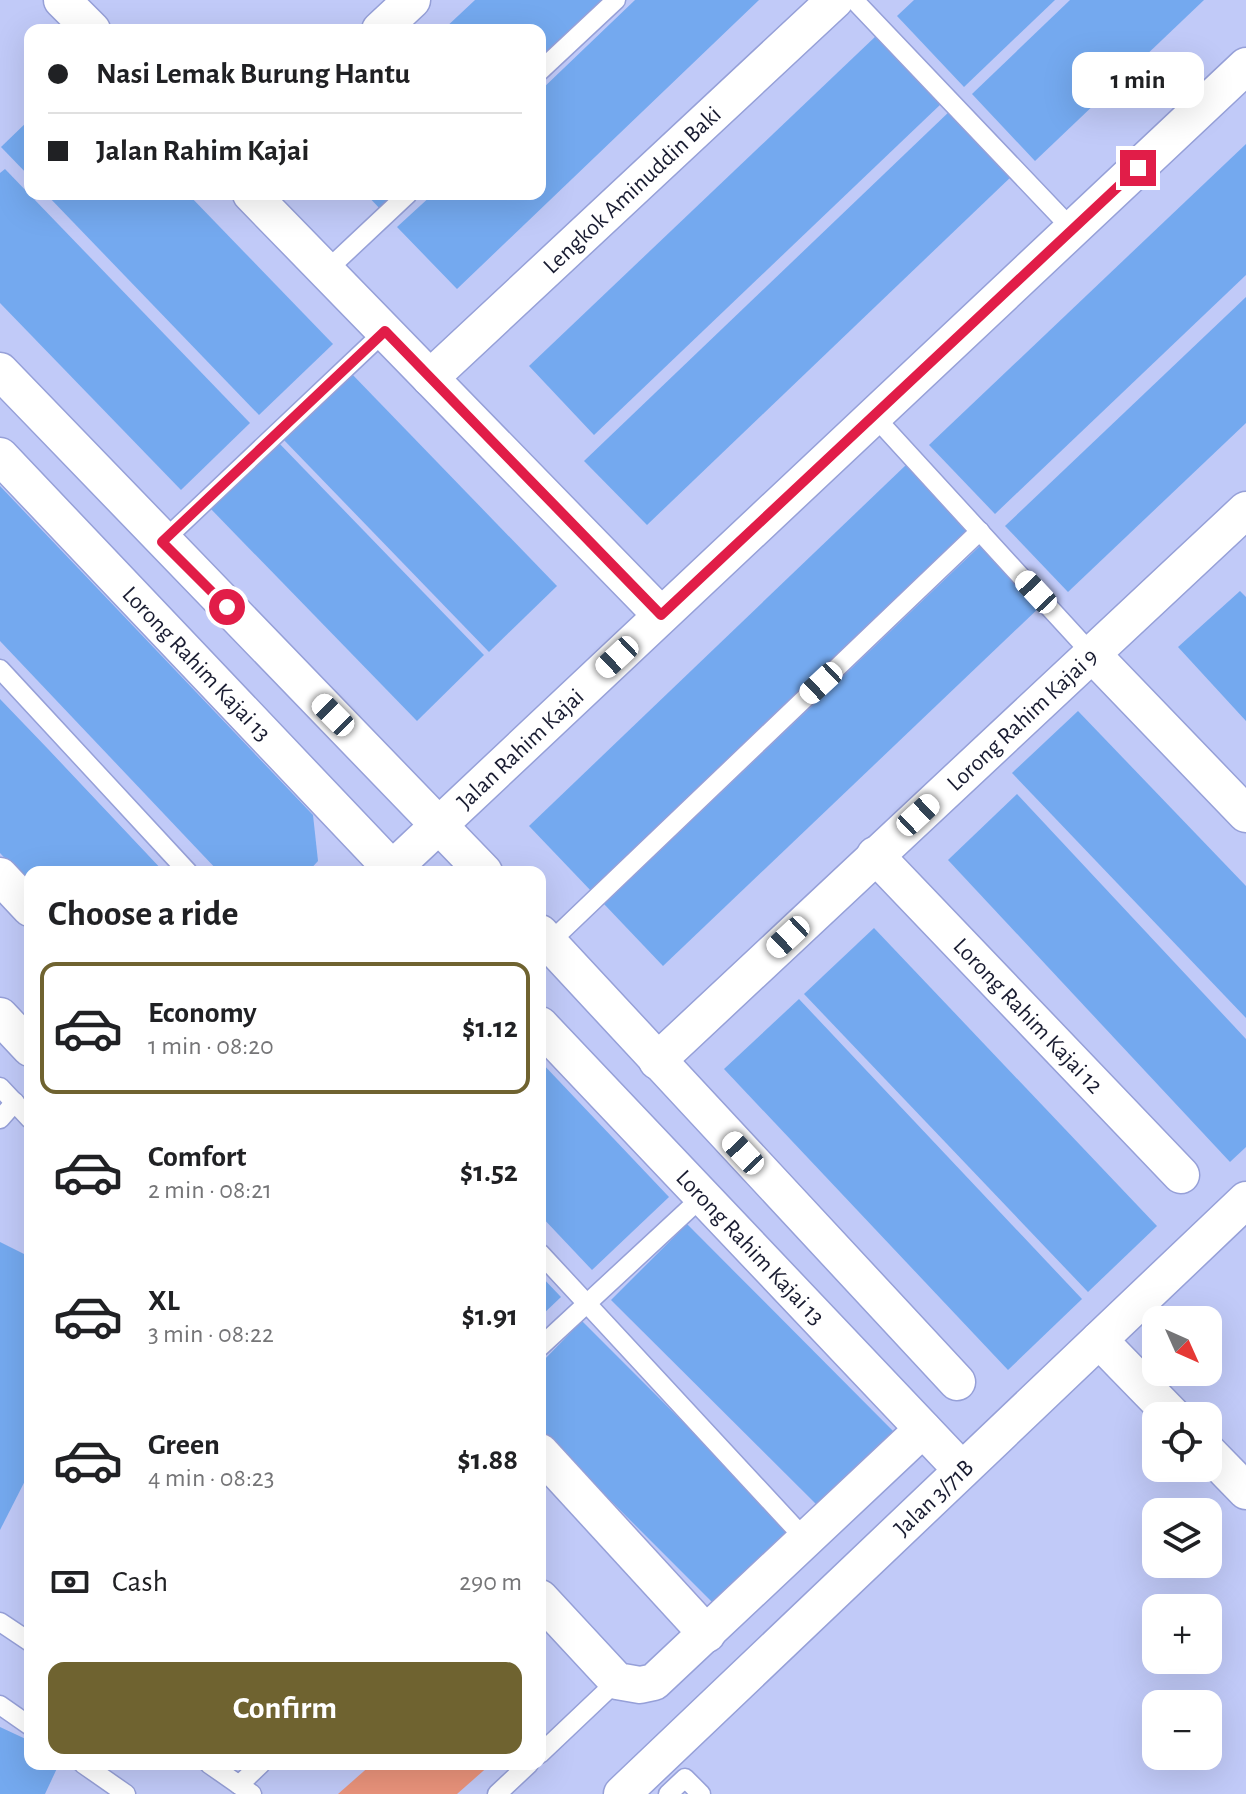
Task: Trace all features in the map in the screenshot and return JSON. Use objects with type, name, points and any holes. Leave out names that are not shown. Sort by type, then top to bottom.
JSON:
[{"type":"street","points":[[62,0],[86,24]]},
{"type":"street","points":[[386,24],[412,0]]},
{"type":"street","name":"Lengkok Aminuddin Baki","points":[[430,378],[835,0]]},
{"type":"street","name":"Jalan Rahim Kajai","points":[[397,866],[1246,66]]},
{"type":"street","points":[[257,200],[661,615]]},
{"type":"street","points":[[0,371],[478,866]]},
{"type":"street","name":"Lorong Rahim Kajai 13","points":[[0,456],[387,866]]},
{"type":"street","name":"Lorong Rahim Kajai 9","points":[[657,1061],[1246,510]]},
{"type":"street","points":[[1091,653],[1246,814]]},
{"type":"street","name":"Lorong Rahim Kajai 12","points":[[875,855],[1181,1175]]},
{"type":"street","points":[[0,876],[24,902]]},
{"type":"street","points":[[546,940],[957,1382]]},
{"type":"street","points":[[0,1016],[24,1042]]},
{"type":"street","name":"Lorong Rahim Kajai 13","points":[[546,1031],[962,1470]]},
{"type":"street","name":"Jalan 3/71B","points":[[622,1794],[1246,1200]]},
{"type":"street","points":[[1099,1340],[1159,1402]]},
{"type":"street","points":[[546,1604],[617,1681],[640,1685],[654,1682],[923,1429]]},
{"type":"street","points":[[546,1459],[707,1634]]},
{"type":"street","points":[[1222,1466],[1246,1491]]},
{"type":"lane","points":[[546,65],[616,0]]},
{"type":"lane","points":[[854,0],[1073,230]]},
{"type":"lane","points":[[326,271],[402,200]]},
{"type":"lane","points":[[162,542],[385,331]]},
{"type":"lane","points":[[874,416],[1091,653]]},
{"type":"lane","points":[[546,936],[980,531]]},
{"type":"lane","points":[[0,669],[182,866]]},
{"type":"lane","points":[[0,1087],[24,1112]]},
{"type":"lane","points":[[0,1119],[15,1102]]},
{"type":"lane","points":[[546,1341],[702,1197]]},
{"type":"lane","points":[[546,1259],[806,1540]]},
{"type":"lane","points":[[0,1622],[24,1638]]},
{"type":"lane","points":[[546,1748],[617,1681]]},
{"type":"lane","points":[[0,1705],[24,1722]]},
{"type":"lane","points":[[92,1770],[126,1794]]},
{"type":"lane","points":[[218,1770],[246,1789],[257,1770]]},
{"type":"lane","points":[[497,1794],[523,1770]]},
{"type":"lane","points":[[668,1794],[685,1778],[701,1794]]},
{"type":"shaded area","points":[[365,1770],[484,1770],[457,1794],[338,1794]]},
{"type":"building","points":[[475,0],[607,0],[546,57],[546,24],[449,24]]},
{"type":"building","points":[[635,0],[759,0],[457,289],[397,227],[426,200],[546,200],[546,85]]},
{"type":"building","points":[[914,0],[1055,0],[964,87],[897,16]]},
{"type":"building","points":[[1070,0],[1204,0],[1035,161],[972,94]]},
{"type":"building","points":[[877,35],[942,103],[594,435],[529,366]]},
{"type":"building","points":[[952,109],[1014,174],[647,525],[584,461]]},
{"type":"building","points":[[24,125],[24,171],[1,147]]},
{"type":"building","points":[[1246,144],[1246,275],[995,514],[929,445]]},
{"type":"building","points":[[5,169],[24,189],[24,200],[35,200],[250,423],[181,490],[0,303],[0,173]]},
{"type":"building","points":[[52,200],[194,200],[333,344],[259,415]]},
{"type":"building","points":[[372,200],[394,200],[382,211]]},
{"type":"building","points":[[1246,297],[1246,423],[1068,592],[1005,526]]},
{"type":"building","points":[[349,371],[557,586],[489,652],[281,437]]},
{"type":"building","points":[[276,440],[484,655],[417,721],[208,506]]},
{"type":"building","points":[[907,464],[972,532],[593,893],[529,826]]},
{"type":"building","points":[[0,486],[313,815],[318,861],[313,866],[213,866],[0,641]]},
{"type":"building","points":[[983,543],[1042,605],[663,966],[604,904]]},
{"type":"building","points":[[1240,591],[1246,597],[1246,721],[1178,647]]},
{"type":"building","points":[[0,699],[158,866],[24,866],[24,879],[0,853]]},
{"type":"building","points":[[1078,711],[1246,886],[1246,1018],[1012,773]]},
{"type":"building","points":[[1017,794],[1246,1039],[1246,1147],[1230,1162],[948,860]]},
{"type":"building","points":[[874,928],[1157,1226],[1088,1292],[804,994]]},
{"type":"building","points":[[799,999],[1082,1299],[1008,1370],[724,1069]]},
{"type":"building","points":[[546,1067],[669,1197],[592,1270],[546,1221]]},
{"type":"building","points":[[687,1224],[899,1437],[824,1512],[611,1300]]},
{"type":"building","points":[[0,1242],[24,1254],[24,1483],[0,1530]]},
{"type":"building","points":[[546,1281],[561,1297],[546,1311]]},
{"type":"building","points":[[582,1321],[794,1533],[719,1609],[546,1436],[546,1358]]},
{"type":"building","points":[[0,1727],[24,1738],[24,1770],[56,1770],[45,1794],[0,1794]]},
{"type":"route","points":[[227,607],[162,542],[385,331],[661,615],[1138,168]]}]
